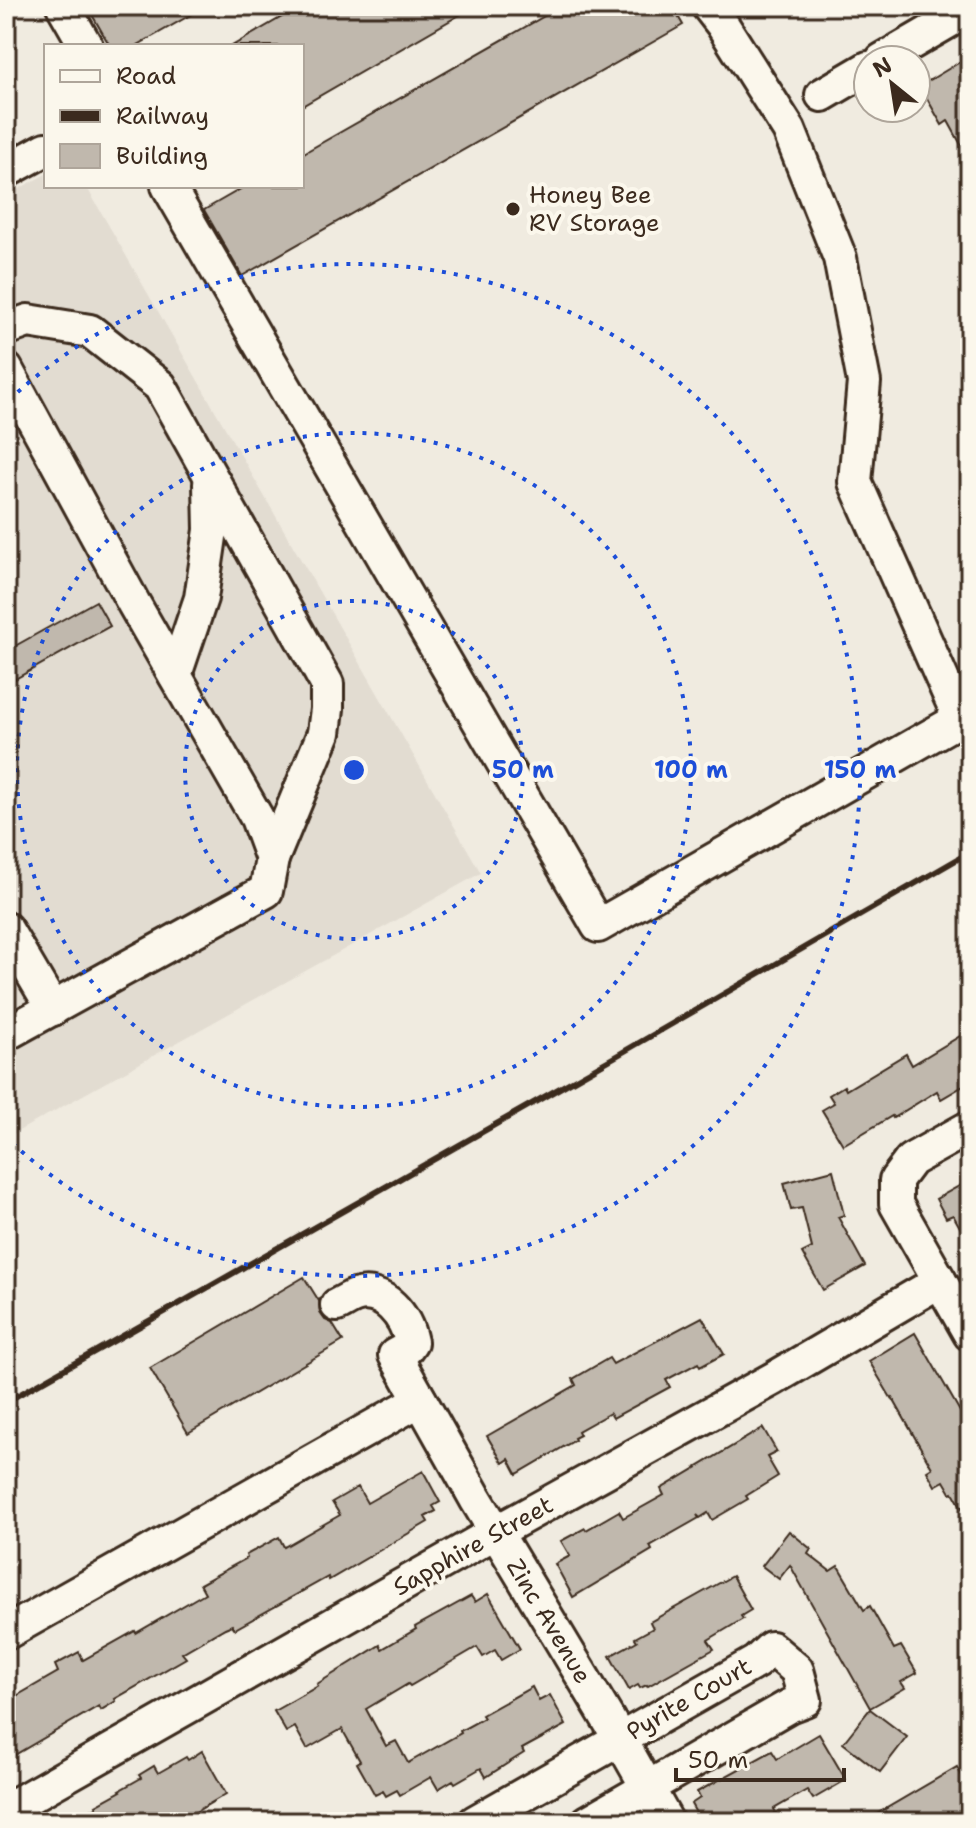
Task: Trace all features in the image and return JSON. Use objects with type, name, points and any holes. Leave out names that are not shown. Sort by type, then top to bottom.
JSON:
[{"type":"street","points":[[63,6],[85,44]]},
{"type":"street","points":[[169,188],[598,926],[960,719],[855,482],[864,382],[840,258],[789,130],[708,6]]},
{"type":"street","points":[[910,44],[970,9]]},
{"type":"street","points":[[822,95],[852,77]]},
{"type":"street","points":[[6,171],[44,150]]},
{"type":"street","points":[[6,329],[28,321],[90,331],[160,386],[327,684],[324,733],[272,859],[266,891],[6,1034]]},
{"type":"street","points":[[6,369],[257,818],[272,859]]},
{"type":"street","points":[[175,675],[201,598],[211,530],[210,477]]},
{"type":"street","points":[[6,929],[53,1009]]},
{"type":"street","points":[[970,1127],[911,1160],[896,1180],[896,1204],[970,1334]]},
{"type":"street","name":"Sapphire Street","points":[[6,1810],[773,1379],[940,1281]]},
{"type":"street","name":"Zinc Avenue","points":[[337,1305],[357,1295],[372,1296],[388,1303],[408,1327],[411,1342],[395,1355],[667,1822]]},
{"type":"street","points":[[6,1633],[426,1410]]},
{"type":"street","name":"Pyrite Court","points":[[475,1822],[756,1662],[771,1648],[797,1670],[805,1700],[789,1706],[647,1789]]},
{"type":"street","points":[[588,1822],[647,1789]]},
{"type":"shaded area","points":[[44,175],[44,188],[87,188],[481,873],[6,1138],[6,196]]},
{"type":"building","points":[[87,6],[206,6],[140,44],[109,44]]},
{"type":"building","points":[[301,6],[475,6],[304,105],[304,44],[235,44]]},
{"type":"building","points":[[562,6],[672,6],[683,25],[242,276],[204,210],[242,188],[304,188],[304,153]]},
{"type":"building","points":[[970,56],[970,161],[948,121],[942,125],[932,107],[932,79]]},
{"type":"building","points":[[96,601],[110,626],[6,684],[6,651]]},
{"type":"building","points":[[970,1030],[970,1082],[941,1099],[937,1091],[843,1145],[822,1110],[834,1103],[829,1095],[844,1086],[846,1090],[906,1054],[912,1065]]},
{"type":"building","points":[[833,1170],[844,1215],[838,1217],[865,1266],[823,1290],[802,1253],[812,1248],[802,1208],[791,1210],[784,1183]]},
{"type":"building","points":[[970,1180],[970,1245],[953,1215],[946,1218],[936,1199]]},
{"type":"building","points":[[304,1277],[319,1301],[320,1313],[332,1323],[343,1341],[188,1433],[150,1368]]},
{"type":"building","points":[[702,1317],[724,1354],[700,1367],[698,1363],[666,1380],[670,1387],[613,1418],[610,1413],[578,1431],[580,1435],[575,1440],[517,1474],[509,1459],[503,1463],[487,1436],[576,1385],[573,1379],[609,1358],[613,1364]]},
{"type":"building","points":[[915,1333],[970,1429],[970,1522],[944,1481],[935,1486],[927,1471],[932,1468],[869,1361]]},
{"type":"building","points":[[763,1428],[777,1452],[767,1457],[778,1476],[746,1496],[748,1499],[712,1520],[708,1513],[700,1518],[697,1515],[699,1518],[650,1546],[652,1550],[573,1597],[555,1564],[570,1556],[561,1541],[619,1511],[623,1518],[664,1495],[661,1489]]},
{"type":"building","points":[[423,1471],[440,1502],[433,1506],[436,1511],[425,1517],[428,1522],[329,1580],[328,1577],[235,1629],[232,1625],[225,1628],[182,1653],[186,1658],[116,1701],[101,1710],[99,1706],[6,1760],[6,1702],[58,1672],[55,1665],[79,1652],[83,1660],[136,1633],[205,1593],[200,1584],[247,1558],[246,1555],[279,1537],[284,1547],[340,1515],[332,1502],[358,1487],[367,1503]]},
{"type":"building","points":[[789,1531],[811,1549],[808,1554],[830,1571],[838,1566],[864,1610],[870,1606],[894,1649],[901,1646],[917,1673],[901,1682],[905,1688],[870,1708],[790,1565],[779,1579],[762,1566]]},
{"type":"building","points":[[732,1576],[751,1610],[741,1616],[743,1619],[708,1640],[714,1649],[648,1686],[640,1688],[638,1685],[629,1690],[610,1656],[653,1628],[650,1622]]},
{"type":"building","points":[[488,1594],[520,1649],[501,1660],[495,1650],[483,1657],[477,1647],[366,1709],[386,1746],[396,1741],[408,1763],[532,1687],[539,1701],[550,1695],[566,1725],[522,1749],[524,1753],[486,1777],[481,1768],[438,1789],[431,1777],[400,1795],[397,1790],[386,1796],[383,1791],[375,1795],[342,1729],[307,1749],[295,1727],[286,1732],[274,1711],[380,1645],[382,1649],[471,1596],[475,1602]]},
{"type":"building","points":[[870,1709],[907,1737],[880,1772],[843,1743]]},
{"type":"building","points":[[819,1734],[846,1780],[813,1799],[807,1790],[774,1809],[776,1813],[759,1822],[701,1822],[691,1804],[700,1798],[697,1792],[772,1751],[777,1759]]},
{"type":"building","points":[[202,1751],[226,1794],[192,1814],[172,1822],[68,1822],[97,1807],[154,1766],[158,1773]]},
{"type":"building","points":[[957,1767],[970,1790],[970,1822],[863,1822]]},
{"type":"railway","points":[[6,1402],[970,852]]},
{"type":"place","name":"Honey Bee RV Storage","points":[[513,209]]}]
